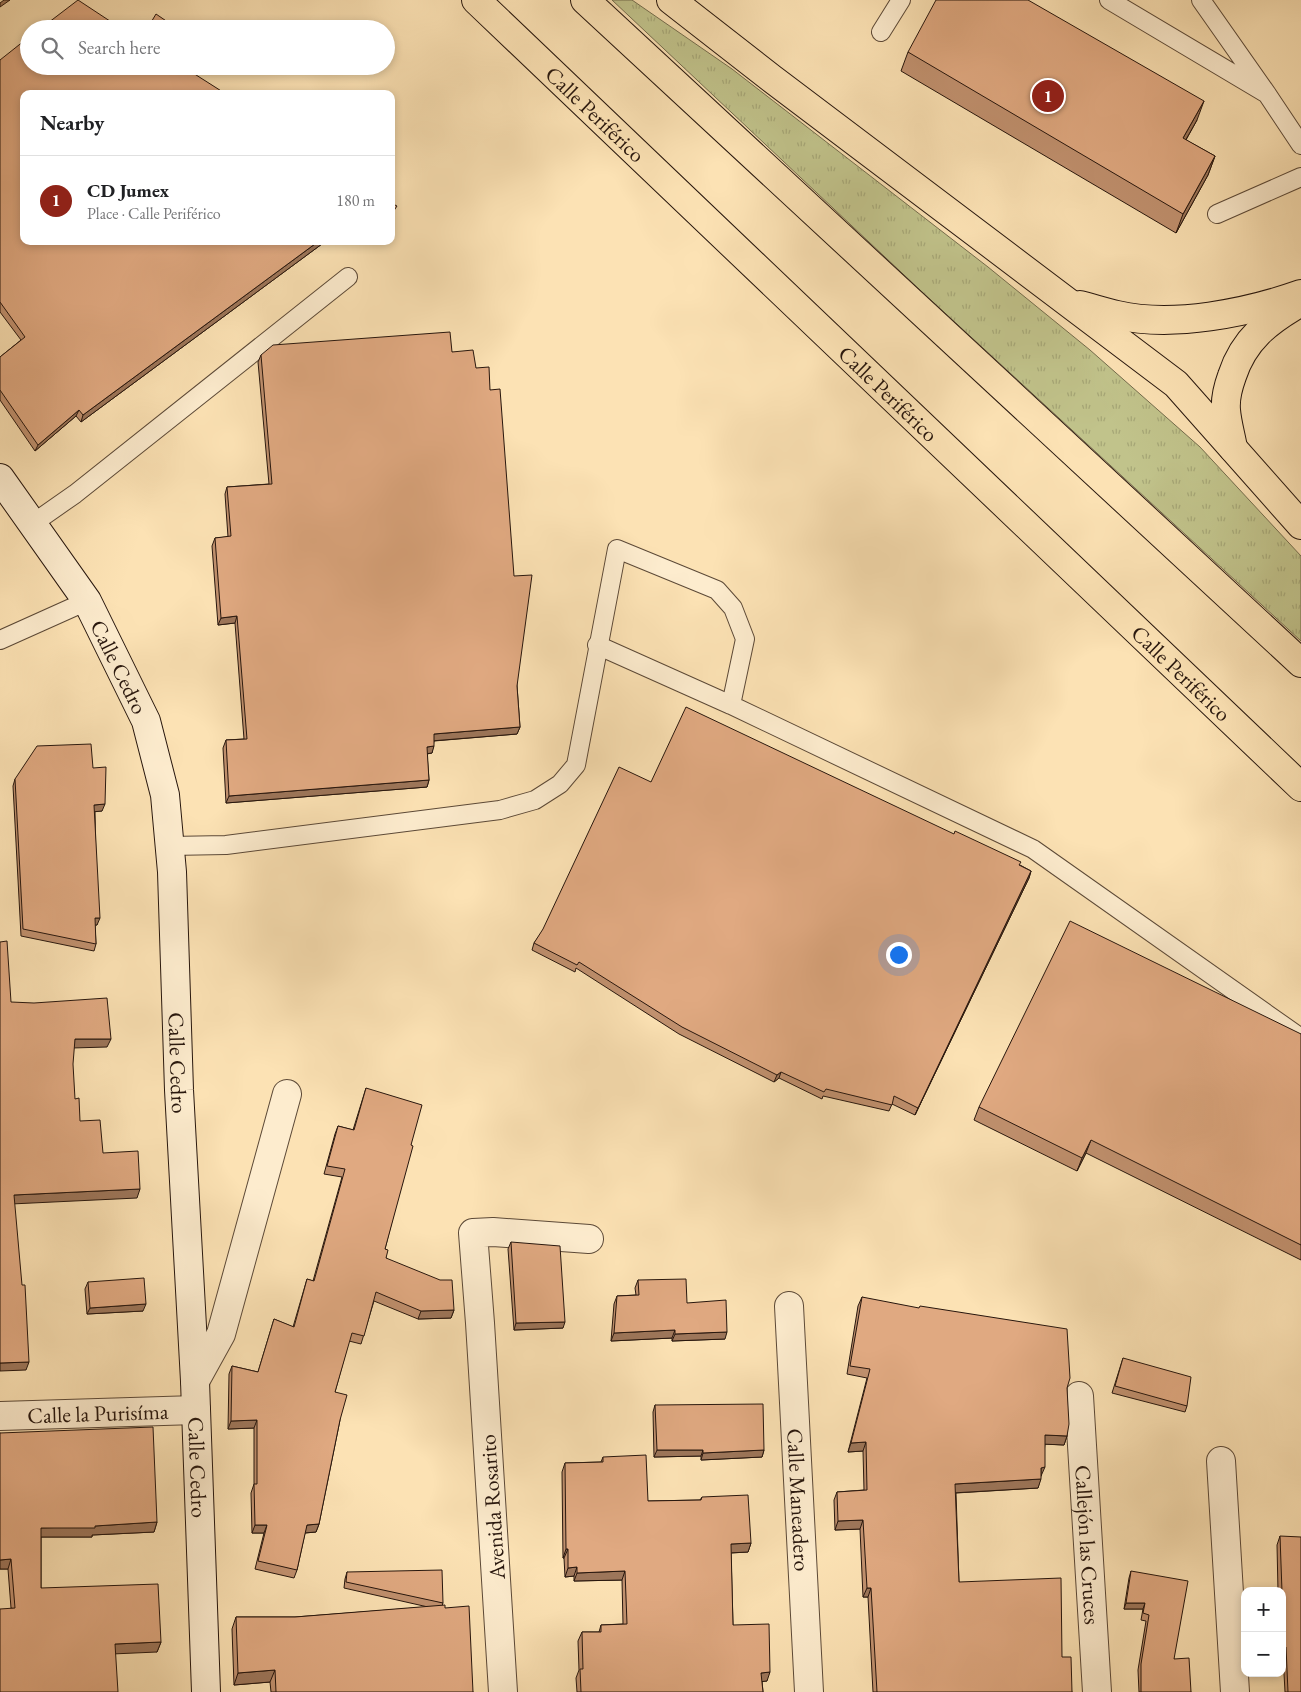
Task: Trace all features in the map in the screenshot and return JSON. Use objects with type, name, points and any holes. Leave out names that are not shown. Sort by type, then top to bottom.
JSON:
[{"type":"highway","name":"Calle Periférico","points":[[476,0],[1301,786]]},
{"type":"highway","points":[[585,0],[1301,663]]},
{"type":"highway","points":[[671,0],[1176,384],[1301,525]]},
{"type":"highway","points":[[1064,300],[1118,316],[1158,320],[1194,319],[1222,315],[1301,294]]},
{"type":"highway","points":[[1234,450],[1226,410],[1228,388],[1236,364],[1243,349],[1256,334],[1287,310],[1301,302]]},
{"type":"street","name":"Calle Cedro","points":[[0,478],[87,601],[146,721],[166,795],[170,846],[179,1090],[195,1381],[206,1692]]},
{"type":"street","points":[[195,1381],[222,1334],[287,1094]]},
{"type":"street","name":"Avenida Rosarito","points":[[503,1692],[473,1234],[493,1232],[589,1239]]},
{"type":"street","name":"Calle Maneadero","points":[[789,1306],[809,1692]]},
{"type":"street","name":"Callejón las Cruces","points":[[1079,1396],[1097,1692]]},
{"type":"street","name":"Calle la Purisíma","points":[[0,1416],[196,1410]]},
{"type":"street","points":[[1221,1461],[1235,1692]]},
{"type":"lane","points":[[881,32],[901,0]]},
{"type":"lane","points":[[1110,0],[1267,94]]},
{"type":"lane","points":[[1201,0],[1301,145]]},
{"type":"lane","points":[[1217,214],[1301,177]]},
{"type":"lane","points":[[32,524],[75,494],[348,277]]},
{"type":"lane","points":[[170,846],[226,845],[500,810],[534,800],[560,784],[576,764],[597,645],[617,549],[717,590],[733,608],[745,639],[731,704]]},
{"type":"lane","points":[[0,640],[87,601]]},
{"type":"lane","points":[[597,645],[731,704],[1033,849],[1301,1038]]},
{"type":"green space","points":[[612,0],[632,0],[732,69],[988,267],[1090,350],[1200,447],[1301,556],[1301,641],[920,290]]},
{"type":"building","points":[[78,0],[108,20],[52,20]]},
{"type":"building","points":[[936,0],[1028,0],[1204,101],[1183,138],[1215,156],[1183,214],[908,52]]},
{"type":"building","points":[[156,14],[165,20],[152,20]]},
{"type":"building","points":[[20,44],[20,75],[196,75],[220,90],[20,90],[20,245],[314,245],[83,415],[79,410],[38,445],[0,390],[0,357],[25,337],[0,302],[0,60]]},
{"type":"building","points":[[450,332],[452,352],[473,350],[476,368],[489,367],[490,390],[500,389],[514,576],[532,575],[517,686],[520,727],[434,734],[434,746],[427,747],[429,780],[229,796],[226,740],[247,739],[237,616],[221,618],[215,538],[231,536],[227,487],[272,484],[261,355],[273,345]]},
{"type":"building","points":[[686,707],[954,834],[955,831],[1021,862],[1019,865],[1031,871],[918,1108],[894,1096],[892,1105],[826,1089],[824,1092],[781,1072],[777,1075],[682,1027],[579,962],[577,965],[534,943],[543,929],[619,767],[651,782]]},
{"type":"building","points":[[91,744],[93,768],[106,767],[105,804],[94,805],[100,918],[95,918],[96,944],[23,929],[15,779],[37,746]]},
{"type":"building","points":[[1070,921],[1301,1034],[1301,1245],[1091,1140],[1082,1158],[979,1107]]},
{"type":"building","points":[[7,941],[11,1002],[34,1003],[107,998],[111,1039],[75,1039],[73,1064],[75,1099],[79,1098],[80,1121],[100,1120],[103,1153],[138,1151],[140,1189],[14,1195],[22,1285],[25,1285],[29,1362],[0,1363],[0,942]]},
{"type":"building","points":[[366,1088],[422,1105],[385,1249],[388,1250],[386,1258],[440,1280],[452,1280],[454,1310],[421,1311],[376,1292],[364,1336],[352,1333],[335,1392],[347,1395],[340,1420],[319,1524],[307,1525],[297,1570],[258,1561],[267,1525],[255,1525],[254,1484],[257,1484],[257,1420],[231,1421],[232,1366],[258,1372],[274,1319],[294,1327],[307,1279],[314,1281],[345,1169],[327,1166],[338,1126],[354,1130]]},
{"type":"building","points":[[511,1242],[560,1246],[565,1322],[516,1323]]},
{"type":"building","points":[[144,1278],[146,1304],[90,1308],[88,1282]]},
{"type":"building","points":[[686,1279],[687,1303],[726,1300],[727,1332],[675,1334],[675,1330],[614,1333],[617,1296],[639,1295],[638,1280]]},
{"type":"building","points":[[862,1297],[919,1308],[920,1306],[1067,1329],[1070,1378],[1067,1388],[1069,1424],[1067,1436],[1045,1435],[1045,1467],[1041,1468],[1041,1479],[955,1484],[959,1582],[1061,1578],[1062,1657],[1071,1657],[1072,1692],[877,1692],[871,1588],[867,1588],[863,1520],[838,1521],[837,1492],[867,1490],[866,1442],[851,1443],[870,1369],[850,1366]]},
{"type":"building","points":[[1123,1358],[1191,1377],[1187,1406],[1115,1386]]},
{"type":"building","points":[[763,1404],[764,1450],[703,1453],[703,1450],[657,1450],[655,1405]]},
{"type":"building","points":[[153,1427],[157,1522],[95,1526],[95,1528],[41,1528],[41,1588],[158,1584],[161,1642],[115,1644],[118,1692],[0,1692],[0,1609],[15,1608],[11,1559],[0,1560],[0,1433]]},
{"type":"building","points":[[646,1455],[648,1501],[701,1500],[702,1497],[748,1495],[751,1543],[731,1544],[733,1625],[769,1624],[770,1672],[761,1673],[763,1692],[581,1692],[580,1669],[583,1669],[582,1632],[601,1632],[601,1625],[627,1624],[625,1571],[577,1573],[577,1567],[568,1568],[565,1463],[603,1462],[603,1457]]},
{"type":"building","points":[[1280,1536],[1301,1537],[1301,1692],[1288,1692],[1286,1587],[1282,1587]]},
{"type":"building","points":[[442,1570],[443,1603],[346,1582],[347,1572]]},
{"type":"building","points":[[1131,1571],[1188,1581],[1174,1659],[1189,1658],[1191,1692],[1141,1692],[1141,1664],[1149,1615],[1143,1613],[1145,1603],[1126,1603]]},
{"type":"building","points":[[445,1605],[445,1608],[469,1606],[473,1692],[276,1692],[275,1670],[238,1673],[236,1617],[295,1617]]},
{"type":"place","name":"CD Jumex","points":[[1048,96]]}]
